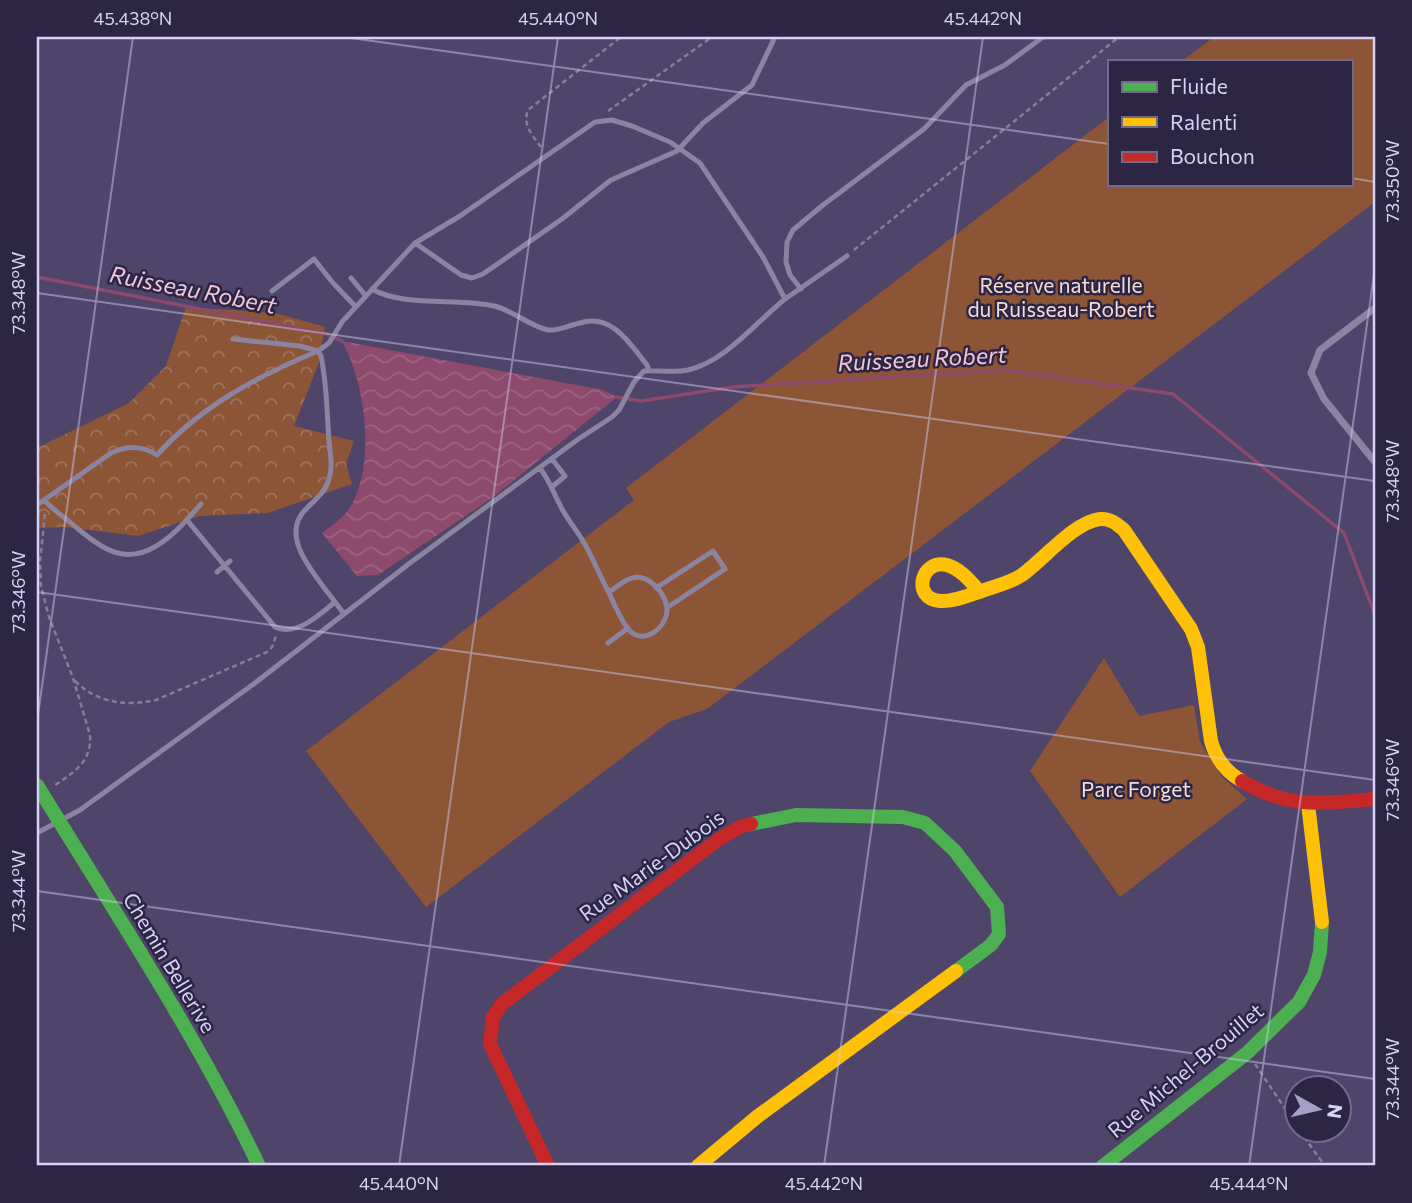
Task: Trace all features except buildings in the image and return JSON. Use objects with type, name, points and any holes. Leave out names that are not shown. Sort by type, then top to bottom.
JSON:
[{"type":"street","points":[[1375,308],[1320,351],[1311,373],[1324,399],[1375,462]]},
{"type":"street","points":[[980,592],[1020,576],[1089,522],[1103,518],[1114,522],[1124,530],[1191,629],[1198,647],[1210,741],[1215,755],[1230,774],[1264,794],[1308,804],[1375,799]]},
{"type":"street","name":"Chemin Bellerive","points":[[40,790],[191,1039],[240,1126],[259,1166]]},
{"type":"street","name":"Rue Michel-Brouillet","points":[[1103,1166],[1247,1053],[1298,1002],[1314,975],[1320,951],[1322,923],[1308,804]]},
{"type":"street","name":"Rue Marie-Dubois","points":[[548,1166],[490,1044],[492,1017],[502,1004],[719,839],[742,826],[796,815],[903,817],[925,822],[955,850],[997,907],[999,934],[991,944],[758,1116],[698,1166]]},
{"type":"lane","points":[[800,289],[788,270],[785,256],[787,242],[799,225],[916,136],[966,85],[1005,65],[1043,37]]},
{"type":"lane","points":[[415,243],[461,275],[477,278],[562,219],[611,180],[665,158],[680,148],[703,123],[752,85],[772,38]]},
{"type":"lane","points":[[37,505],[111,453],[138,448],[157,455],[213,405],[244,386],[318,351],[329,343],[356,307],[415,243],[460,216],[586,127],[604,120],[632,125],[680,148],[700,163],[763,257],[785,299]]},
{"type":"lane","points":[[37,833],[80,810],[255,683],[552,458],[612,417],[623,404],[639,374],[649,371],[678,371],[704,364],[728,348],[785,299],[847,256]]},
{"type":"lane","points":[[272,291],[314,259],[356,307]]},
{"type":"lane","points":[[774,279],[788,270]]},
{"type":"lane","points":[[351,278],[366,296]]},
{"type":"lane","points":[[372,289],[393,297],[495,306],[548,330],[588,320],[601,322],[619,331],[626,338],[649,371]]},
{"type":"lane","points":[[233,339],[300,346],[318,351]]},
{"type":"lane","points":[[318,351],[322,364],[332,466],[324,491],[299,516],[295,529],[302,554],[344,614]]},
{"type":"lane","points":[[552,458],[565,476],[552,486]]},
{"type":"lane","points":[[540,468],[552,486],[560,506],[585,544],[628,628],[638,636],[649,635],[664,622],[668,607],[725,569],[713,551],[656,588]]},
{"type":"lane","points":[[44,500],[93,541],[107,550],[123,555],[148,551],[170,537],[201,504]]},
{"type":"lane","points":[[187,520],[278,629],[290,631],[297,628],[335,602]]},
{"type":"lane","points":[[217,572],[230,561]]},
{"type":"lane","points":[[608,592],[633,578],[643,578],[656,588],[668,607]]},
{"type":"lane","points":[[608,643],[628,628]]},
{"type":"path","points":[[547,154],[527,126],[525,120],[528,110],[621,37]]},
{"type":"path","points":[[604,120],[606,113],[712,37]]},
{"type":"path","points":[[847,256],[1119,37]]},
{"type":"path","points":[[40,790],[80,767],[89,755],[90,735],[41,586],[40,562],[46,514],[44,500]]},
{"type":"path","points":[[73,678],[90,693],[116,703],[156,700],[267,652],[272,648],[278,629]]},
{"type":"path","points":[[1247,1053],[1282,1103]]},
{"type":"path","points":[[1310,1144],[1325,1166]]},
{"type":"green space","name":"Réserve naturelle du Ruisseau-Robert","points":[[1214,37],[1375,37],[1375,202],[707,709],[669,722],[426,907],[306,751],[634,500],[626,488],[1108,118],[1108,186],[1352,186],[1352,60],[1183,60]]},
{"type":"green space","points":[[186,307],[275,313],[325,327],[318,365],[294,426],[354,441],[346,464],[352,484],[268,513],[199,516],[138,536],[65,527],[37,528],[37,448],[129,403],[166,366]]},
{"type":"green space","name":"Parc Forget","points":[[1104,658],[1139,716],[1194,705],[1200,742],[1222,777],[1247,799],[1120,897],[1030,771]]},
{"type":"water","points":[[342,341],[603,390],[617,397],[492,498],[378,575],[357,576],[322,533],[350,508],[363,469],[365,424],[362,401],[357,379]]},
{"type":"waterway","name":"Ruisseau Robert","points":[[37,277],[327,334],[342,341]]},
{"type":"waterway","name":"Ruisseau Robert","points":[[617,397],[641,401],[733,387],[1006,370],[1173,394],[1344,533],[1375,615]]},
{"type":"traffic: fast","points":[[37,785],[181,1020],[259,1166]]},
{"type":"traffic: fast","points":[[751,824],[796,815],[903,817],[925,823],[955,851],[997,907],[999,934],[991,945],[956,971]]},
{"type":"traffic: fast","points":[[1103,1166],[1247,1053],[1299,1002],[1314,975],[1320,952],[1322,922]]},
{"type":"traffic: slow","points":[[980,592],[977,588],[961,573],[947,565],[938,564],[931,567],[923,580],[925,594],[931,599],[945,601],[961,598],[977,593],[982,591],[987,589],[1002,584],[1017,578],[1069,534],[1090,522],[1104,519],[1116,524],[1124,530],[1191,629],[1198,647],[1213,748],[1226,769],[1242,781]]},
{"type":"traffic: slow","points":[[1308,804],[1322,922]]},
{"type":"traffic: slow","points":[[698,1166],[758,1116],[956,971]]},
{"type":"traffic: jam","points":[[1242,781],[1276,797],[1291,800],[1322,803],[1375,799]]},
{"type":"traffic: jam","points":[[548,1166],[490,1044],[493,1017],[502,1004],[719,839],[751,824]]}]
